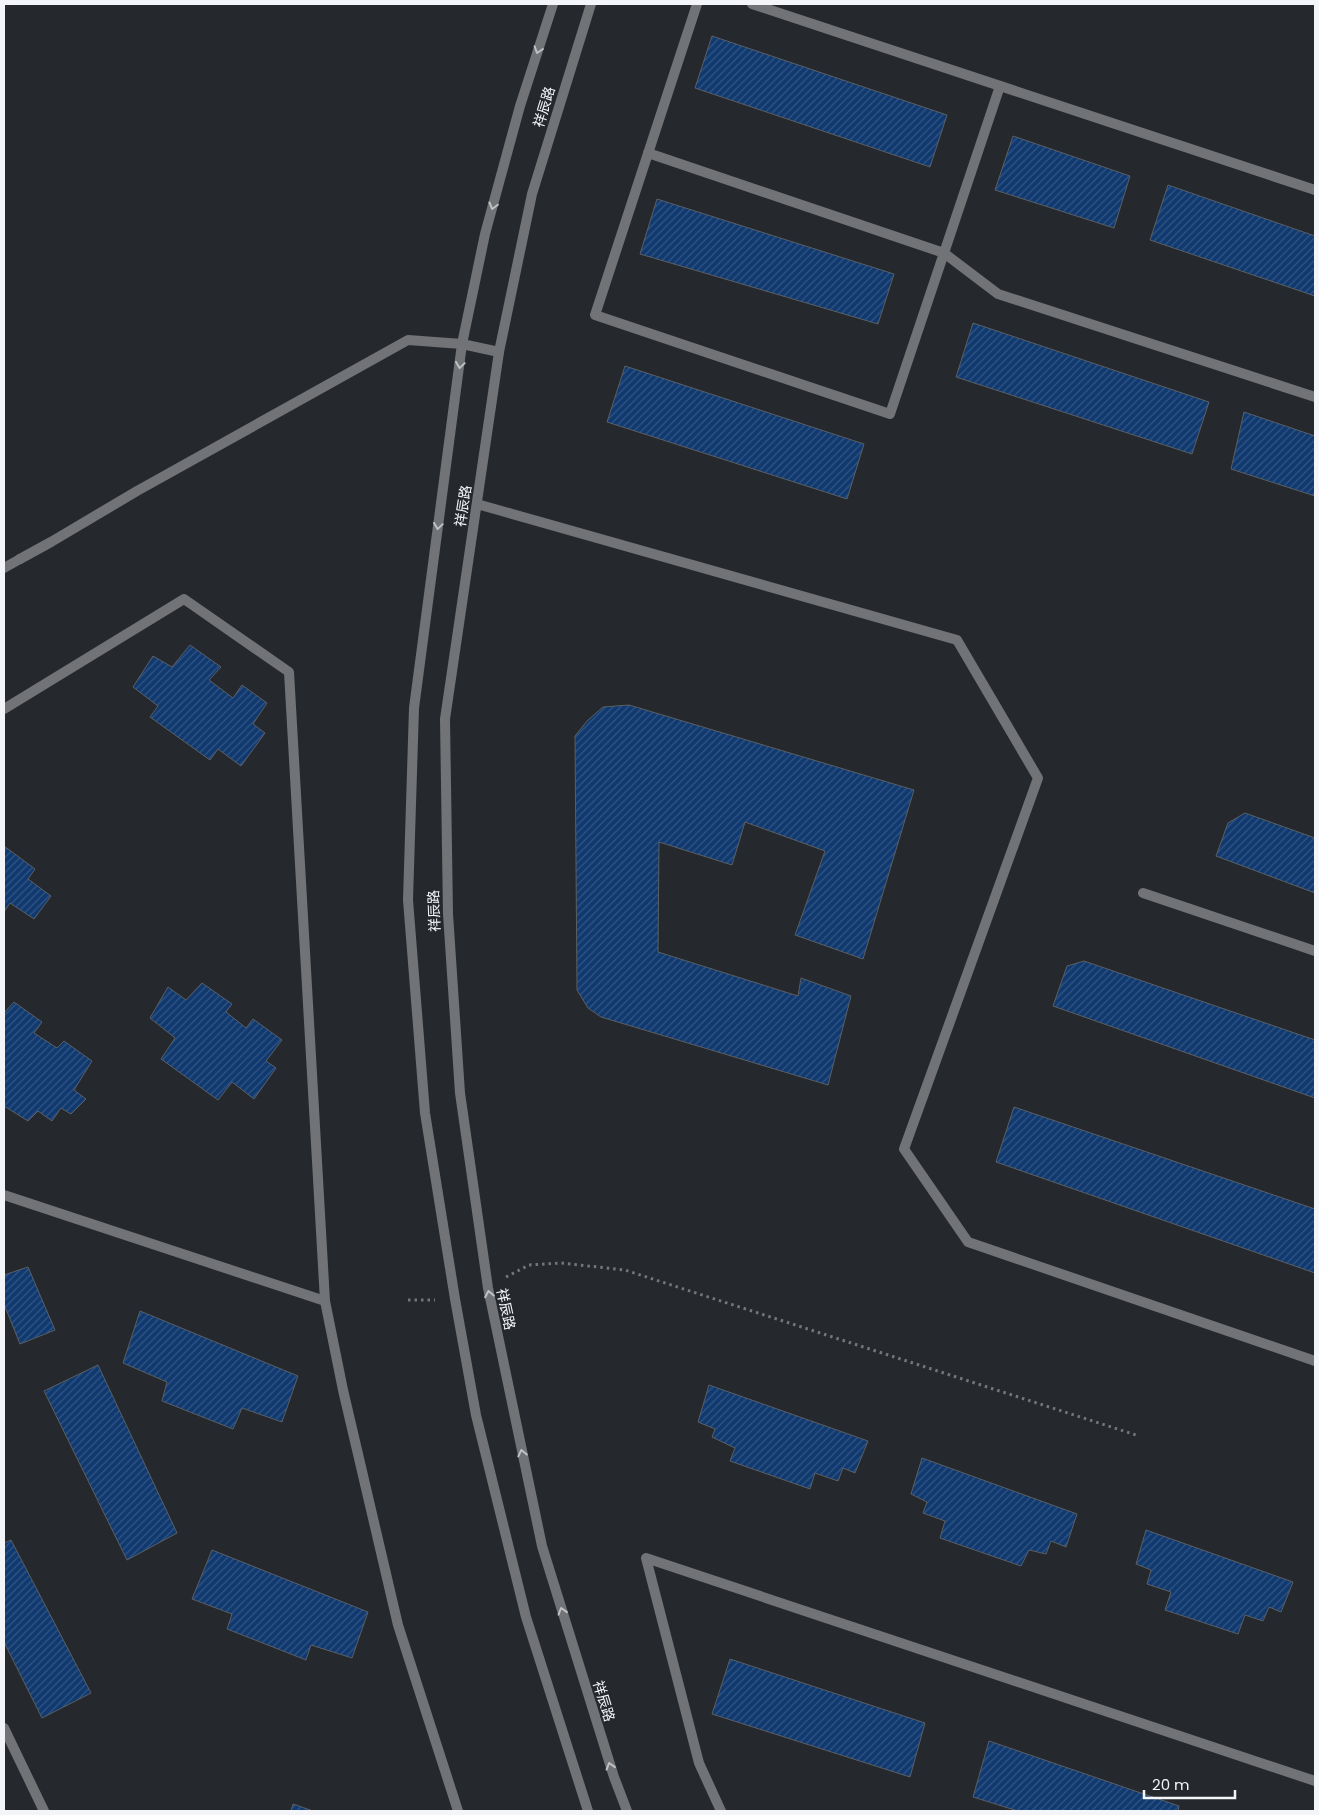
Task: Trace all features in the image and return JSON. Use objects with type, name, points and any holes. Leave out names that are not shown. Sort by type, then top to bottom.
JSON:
[{"type":"street","name":"祥辰路","points":[[553,4],[520,106],[486,234],[462,344],[414,708],[408,900],[425,1113],[476,1415],[526,1616],[588,1811]]},
{"type":"street","name":"祥辰路","points":[[591,4],[532,194],[499,352],[445,719],[448,914],[460,1092],[488,1288],[542,1546],[614,1777],[628,1811]]},
{"type":"street","points":[[697,4],[594,315],[890,414],[1000,86]]},
{"type":"street","points":[[752,4],[1315,190]]},
{"type":"street","points":[[648,153],[944,254],[998,294],[1315,397]]},
{"type":"street","points":[[4,568],[51,542],[136,490],[408,340],[462,344],[499,352]]},
{"type":"street","points":[[477,504],[957,640],[1038,778],[904,1149],[968,1242],[1315,1361]]},
{"type":"street","points":[[4,709],[184,600],[289,672],[325,1301],[343,1390],[398,1625],[458,1811]]},
{"type":"street","points":[[1143,893],[1315,952]]},
{"type":"street","points":[[4,1195],[325,1301]]},
{"type":"street","points":[[721,1811],[698,1763],[646,1558],[1315,1781]]},
{"type":"street","points":[[4,1728],[44,1811]]},
{"type":"path","points":[[488,1288],[529,1264],[561,1263],[626,1270],[1139,1436]]},
{"type":"path","points":[[408,1300],[455,1299]]},
{"type":"building","points":[[712,36],[947,115],[930,167],[695,88]]},
{"type":"building","points":[[1013,136],[1130,176],[1114,228],[995,190]]},
{"type":"building","points":[[1168,185],[1315,236],[1315,296],[1150,240]]},
{"type":"building","points":[[657,199],[894,274],[878,324],[640,254]]},
{"type":"building","points":[[973,323],[1209,402],[1192,454],[956,377]]},
{"type":"building","points":[[625,366],[864,444],[847,499],[607,422]]},
{"type":"building","points":[[1244,412],[1315,436],[1315,496],[1231,469]]},
{"type":"building","points":[[190,645],[221,667],[209,680],[233,698],[242,685],[267,703],[253,724],[265,733],[241,766],[218,749],[210,760],[150,717],[158,706],[133,687],[153,656],[172,667]]},
{"type":"building","points":[[629,705],[914,790],[863,959],[795,935],[825,851],[745,822],[732,865],[659,842],[658,952],[798,996],[801,978],[851,996],[828,1085],[601,1017],[588,1008],[577,990],[575,736],[588,720],[603,707]]},
{"type":"building","points":[[1245,813],[1315,838],[1315,893],[1216,856],[1228,823]]},
{"type":"building","points":[[4,846],[35,869],[28,879],[51,896],[34,919],[10,903],[4,912]]},
{"type":"building","points":[[1084,961],[1315,1040],[1315,1098],[1053,1006],[1067,966]]},
{"type":"building","points":[[202,983],[232,1004],[226,1012],[246,1028],[253,1019],[282,1040],[266,1061],[276,1068],[254,1099],[232,1082],[218,1100],[161,1059],[175,1038],[150,1018],[168,987],[186,1000]]},
{"type":"building","points":[[14,1002],[42,1022],[34,1033],[57,1048],[64,1041],[92,1061],[74,1090],[86,1099],[71,1114],[61,1108],[52,1121],[38,1111],[28,1121],[4,1106],[4,1013]]},
{"type":"building","points":[[1014,1107],[1315,1209],[1315,1273],[996,1162]]},
{"type":"building","points":[[28,1267],[55,1330],[20,1344],[4,1304],[4,1275]]},
{"type":"building","points":[[140,1311],[298,1376],[282,1422],[242,1408],[233,1429],[162,1401],[167,1382],[123,1363]]},
{"type":"building","points":[[98,1365],[177,1533],[127,1560],[44,1391]]},
{"type":"building","points":[[709,1385],[868,1441],[855,1473],[843,1468],[838,1481],[815,1473],[810,1489],[730,1461],[735,1448],[712,1437],[715,1429],[698,1422]]},
{"type":"building","points":[[922,1458],[1077,1514],[1066,1547],[1051,1541],[1046,1554],[1029,1550],[1021,1566],[940,1538],[945,1521],[923,1513],[927,1502],[911,1494]]},
{"type":"building","points":[[1146,1530],[1293,1582],[1281,1612],[1269,1607],[1263,1621],[1245,1615],[1238,1634],[1165,1610],[1171,1592],[1147,1584],[1151,1570],[1136,1564]]},
{"type":"building","points":[[11,1540],[91,1693],[42,1718],[4,1642],[4,1543]]},
{"type":"building","points":[[212,1550],[368,1612],[352,1658],[311,1645],[306,1660],[227,1629],[232,1614],[192,1599]]},
{"type":"building","points":[[730,1659],[925,1723],[910,1777],[712,1714]]},
{"type":"building","points":[[989,1741],[1179,1806],[1178,1811],[1018,1811],[973,1797]]},
{"type":"building","points":[[293,1804],[313,1811],[291,1811]]}]
